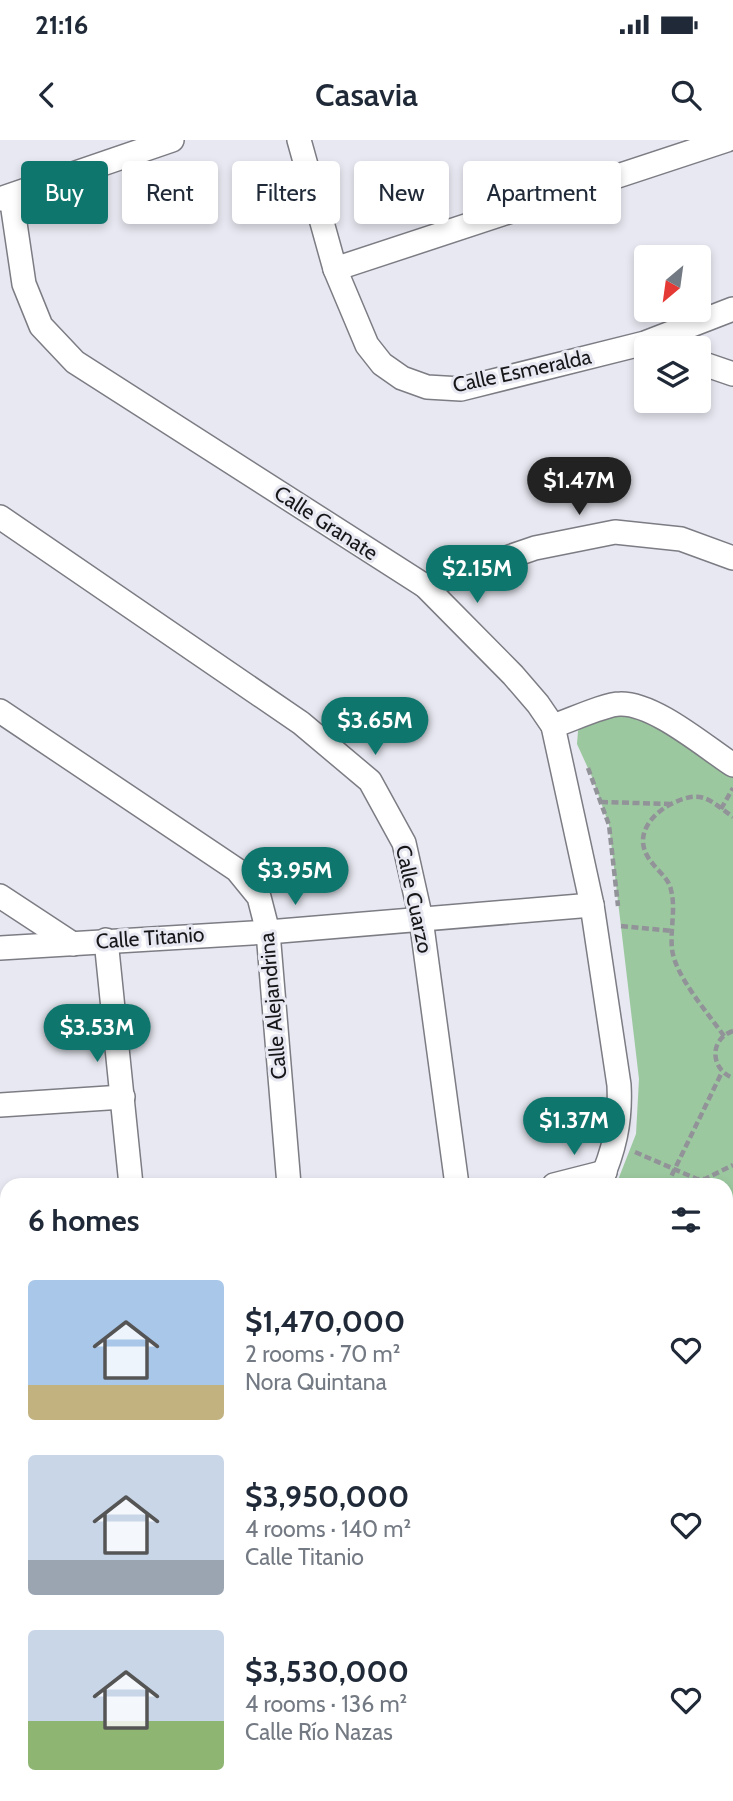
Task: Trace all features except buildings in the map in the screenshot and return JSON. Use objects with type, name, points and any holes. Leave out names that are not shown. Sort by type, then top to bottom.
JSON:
[{"type":"street","points":[[6,197],[172,140]]},
{"type":"street","name":"Calle Esmeralda","points":[[299,140],[335,269],[367,345],[382,364],[402,378],[426,387],[461,389],[634,350]]},
{"type":"street","points":[[335,269],[727,140]]},
{"type":"street","name":"Calle Granate","points":[[6,197],[24,284],[41,326],[75,362],[425,586],[513,675],[553,726],[592,905],[619,1085],[620,1112],[615,1145],[602,1178]]},
{"type":"street","name":"Calle Esmeralda","points":[[674,336],[733,309]]},
{"type":"street","points":[[711,366],[733,374]]},
{"type":"street","name":"Calle Cuarzo","points":[[0,517],[301,723],[370,781],[404,843],[421,919],[456,1178]]},
{"type":"street","points":[[425,586],[535,548],[615,532],[681,539],[733,558]]},
{"type":"street","points":[[553,726],[618,704],[641,707],[658,715],[733,765]]},
{"type":"street","name":"Calle Alejandrina","points":[[0,711],[237,870],[259,897],[268,932],[288,1178]]},
{"type":"street","points":[[0,896],[73,944]]},
{"type":"street","name":"Calle Titanio","points":[[0,948],[268,932],[592,905]]},
{"type":"street","points":[[106,940],[130,1178]]},
{"type":"street","points":[[0,1105],[123,1097]]},
{"type":"path","points":[[587,766],[609,825],[622,939]]},
{"type":"path","points":[[721,809],[733,787]]},
{"type":"path","points":[[724,1036],[679,968],[672,950],[670,884],[644,850],[644,838],[650,819],[671,804],[695,795],[708,799],[733,817]]},
{"type":"path","points":[[601,802],[671,804]]},
{"type":"path","points":[[621,926],[673,931]]},
{"type":"path","points":[[733,1031],[724,1036],[715,1053],[722,1072],[733,1078]]},
{"type":"path","points":[[670,1178],[722,1072]]},
{"type":"path","points":[[633,1142],[630,1153],[693,1178]]},
{"type":"path","points":[[707,1178],[733,1165]]},
{"type":"green space","points":[[637,714],[733,773],[733,1178],[619,1178],[636,1134],[639,1079],[609,825],[577,744],[578,731],[585,722],[604,715]]}]
